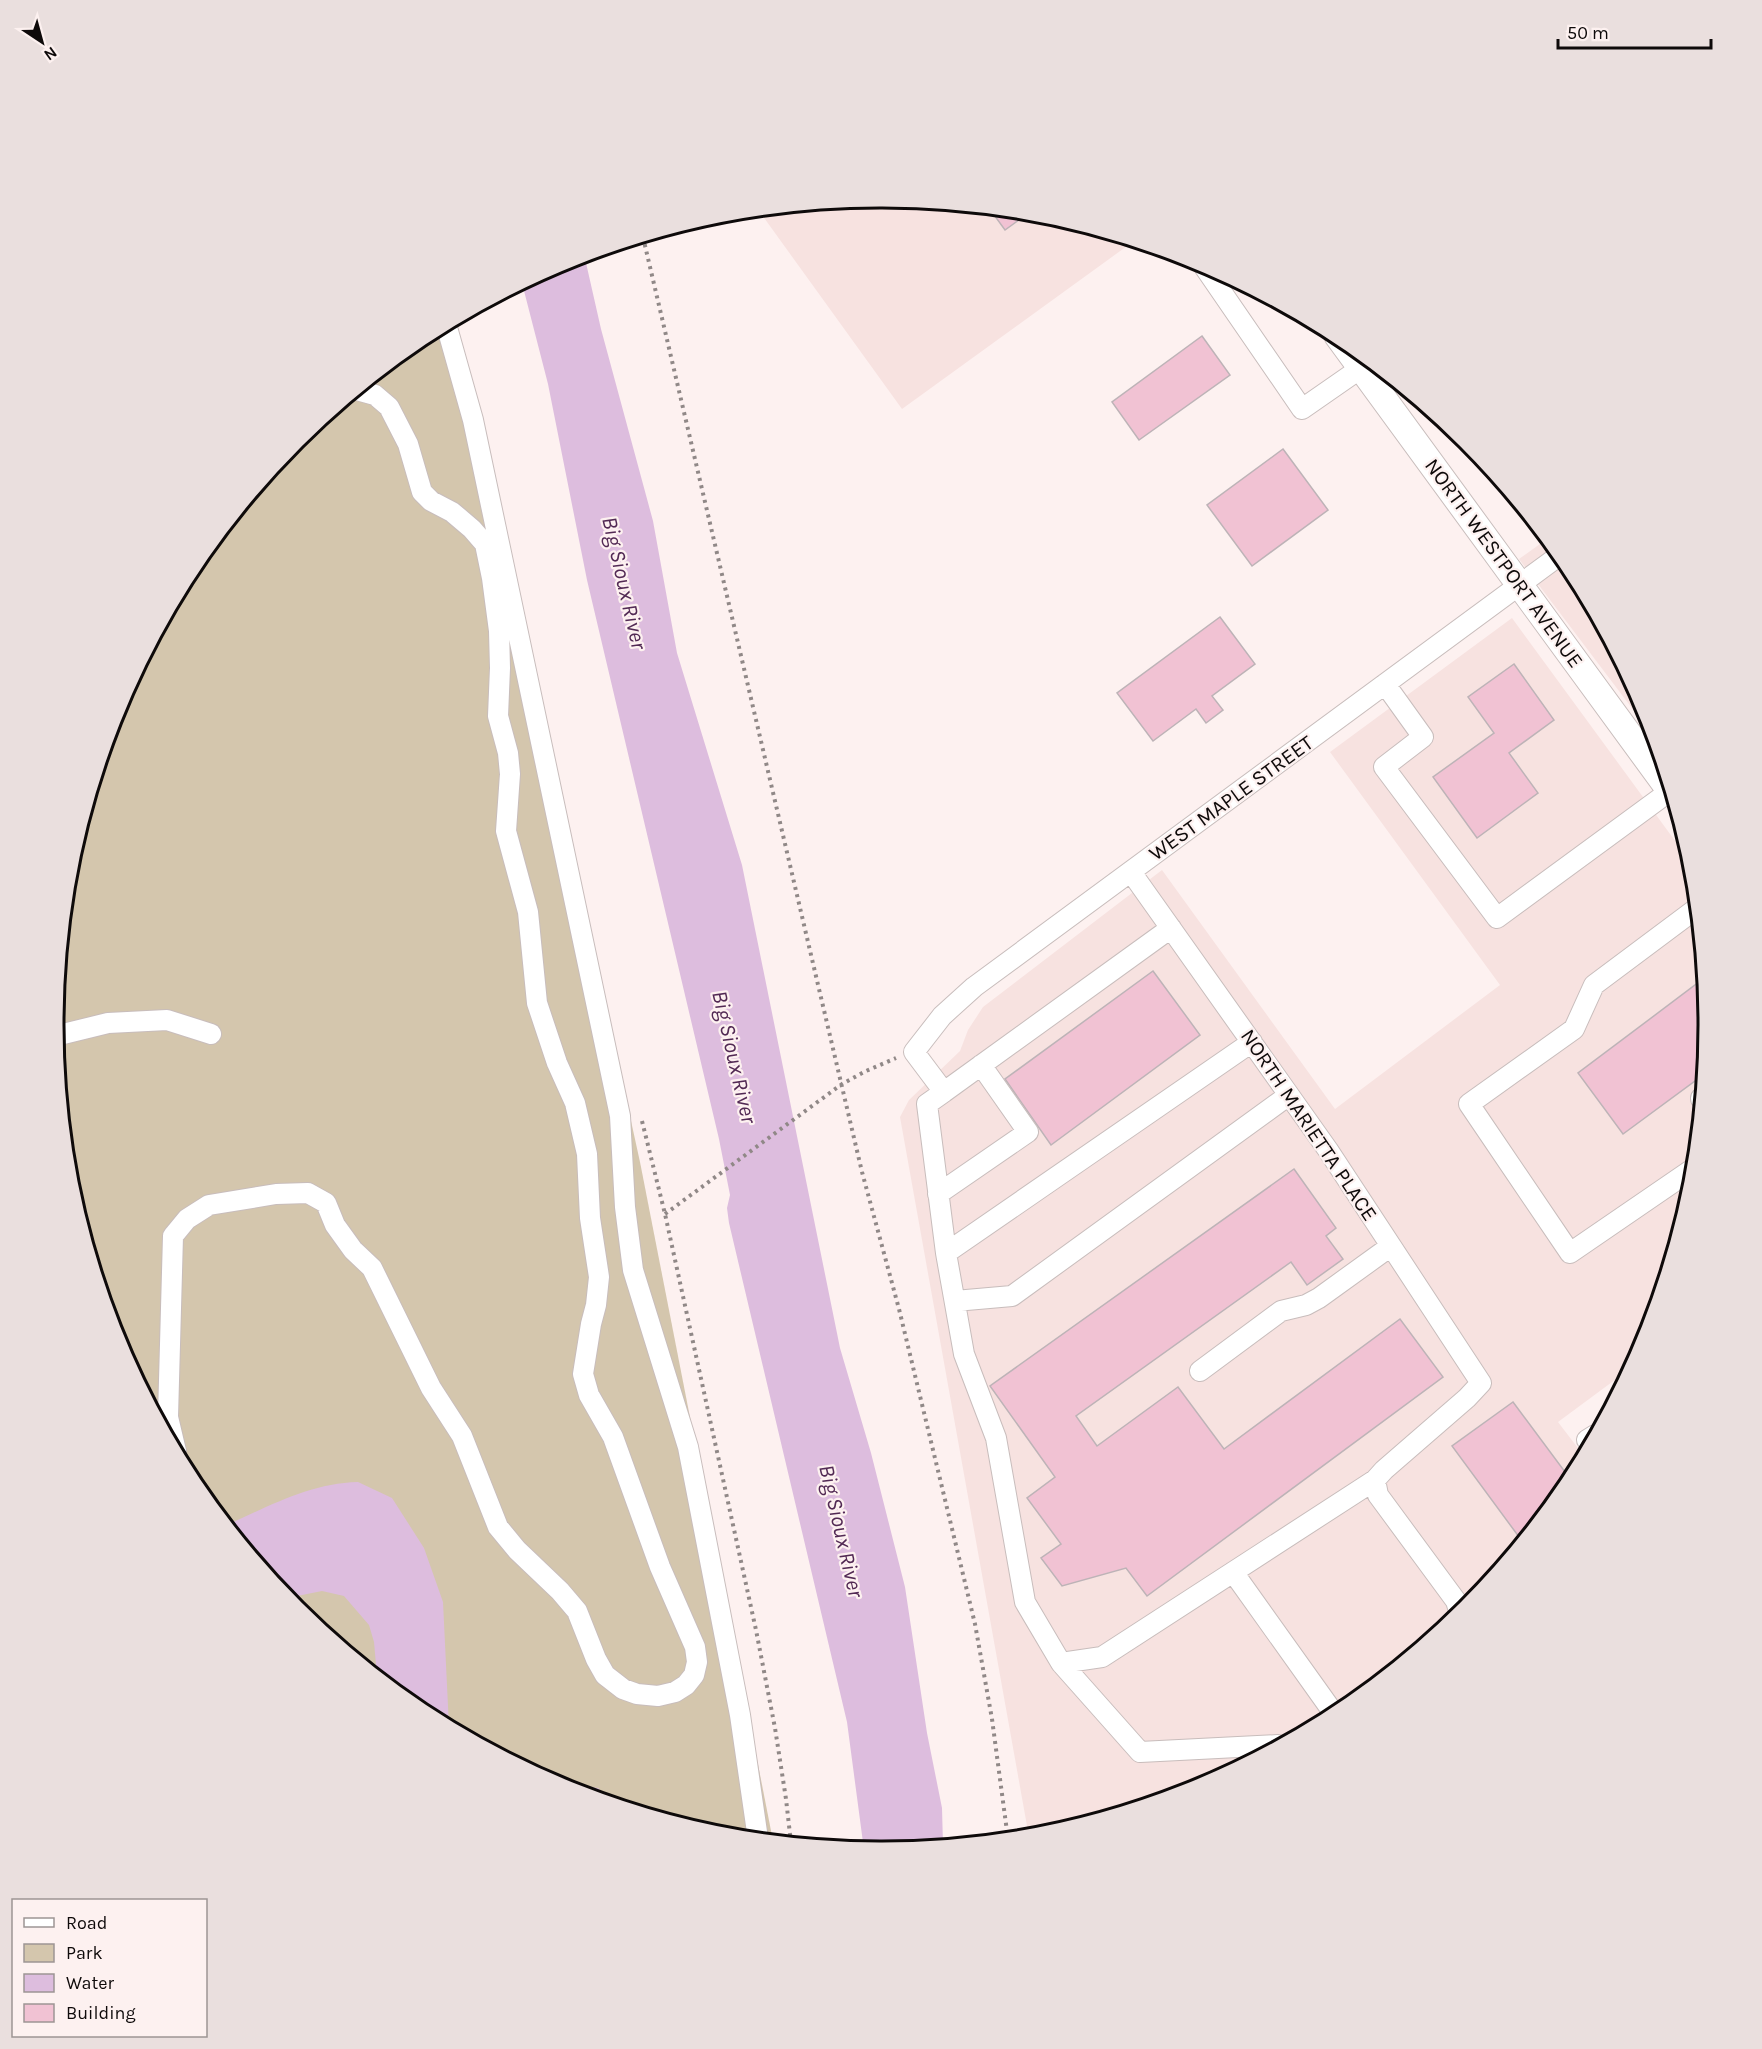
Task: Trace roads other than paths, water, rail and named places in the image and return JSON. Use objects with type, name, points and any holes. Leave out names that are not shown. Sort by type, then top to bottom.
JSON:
[{"type":"main road","name":"NORTH WESTPORT AVENUE","points":[[1356,361],[1658,776]]},
{"type":"street","points":[[1213,279],[1302,409],[1361,368]]},
{"type":"street","points":[[448,333],[473,420],[620,1116],[625,1207],[633,1270],[688,1447],[740,1716],[757,1831]]},
{"type":"street","points":[[170,1425],[168,1418],[174,1236],[187,1219],[208,1205],[276,1194],[308,1193],[326,1203],[335,1225],[353,1250],[372,1268],[431,1388],[462,1436],[498,1527],[517,1550],[577,1611],[596,1659],[605,1675],[623,1689],[637,1694],[658,1696],[675,1692],[686,1685],[694,1675],[697,1662],[695,1647],[660,1566],[613,1437],[589,1395],[583,1374],[599,1277],[590,1218],[587,1154],[575,1103],[557,1063],[537,1003],[528,912],[506,831],[510,774],[508,753],[498,716],[499,631],[485,544],[452,512],[431,501],[422,492],[408,444],[388,407],[375,395],[365,392]]},
{"type":"street","name":"WEST MAPLE STREET","points":[[944,1092],[914,1052],[956,1002],[1553,561]]},
{"type":"street","points":[[1385,684],[1423,737],[1384,767],[1497,918],[1665,796]]},
{"type":"street","name":"NORTH MARIETTA PLACE","points":[[1131,872],[1289,1095],[1481,1383],[1375,1480]]},
{"type":"street","points":[[1683,1175],[1570,1253],[1469,1104],[1574,1029],[1594,985],[1690,912]]},
{"type":"street","points":[[1171,928],[927,1104],[946,1253],[964,1354],[996,1438],[1024,1602],[1061,1663],[1140,1752],[1263,1746]]},
{"type":"street","points":[[64,1034],[108,1023],[167,1020],[211,1034]]},
{"type":"street","points":[[946,1253],[1252,1042]]},
{"type":"street","points":[[938,1194],[1028,1132],[981,1065]]},
{"type":"street","points":[[954,1301],[1012,1296],[1289,1095]]},
{"type":"street","points":[[1200,1371],[1281,1311],[1306,1305],[1319,1298],[1390,1246]]},
{"type":"street","points":[[1061,1663],[1102,1657],[1375,1480],[1378,1495],[1457,1603]]},
{"type":"street","points":[[1233,1572],[1329,1707]]},
{"type":"water","name":"Big Sioux River","points":[[586,263],[601,329],[653,521],[677,653],[742,865],[840,1348],[871,1453],[905,1587],[927,1733],[942,1808],[943,1838],[863,1840],[847,1722],[729,1223],[727,1208],[730,1195],[719,1139],[587,580],[548,384],[524,290]]},
{"type":"water","points":[[358,1482],[392,1498],[424,1548],[443,1602],[448,1717],[376,1665],[374,1642],[369,1625],[344,1596],[322,1591],[298,1596],[233,1522],[307,1491],[341,1483]]}]
